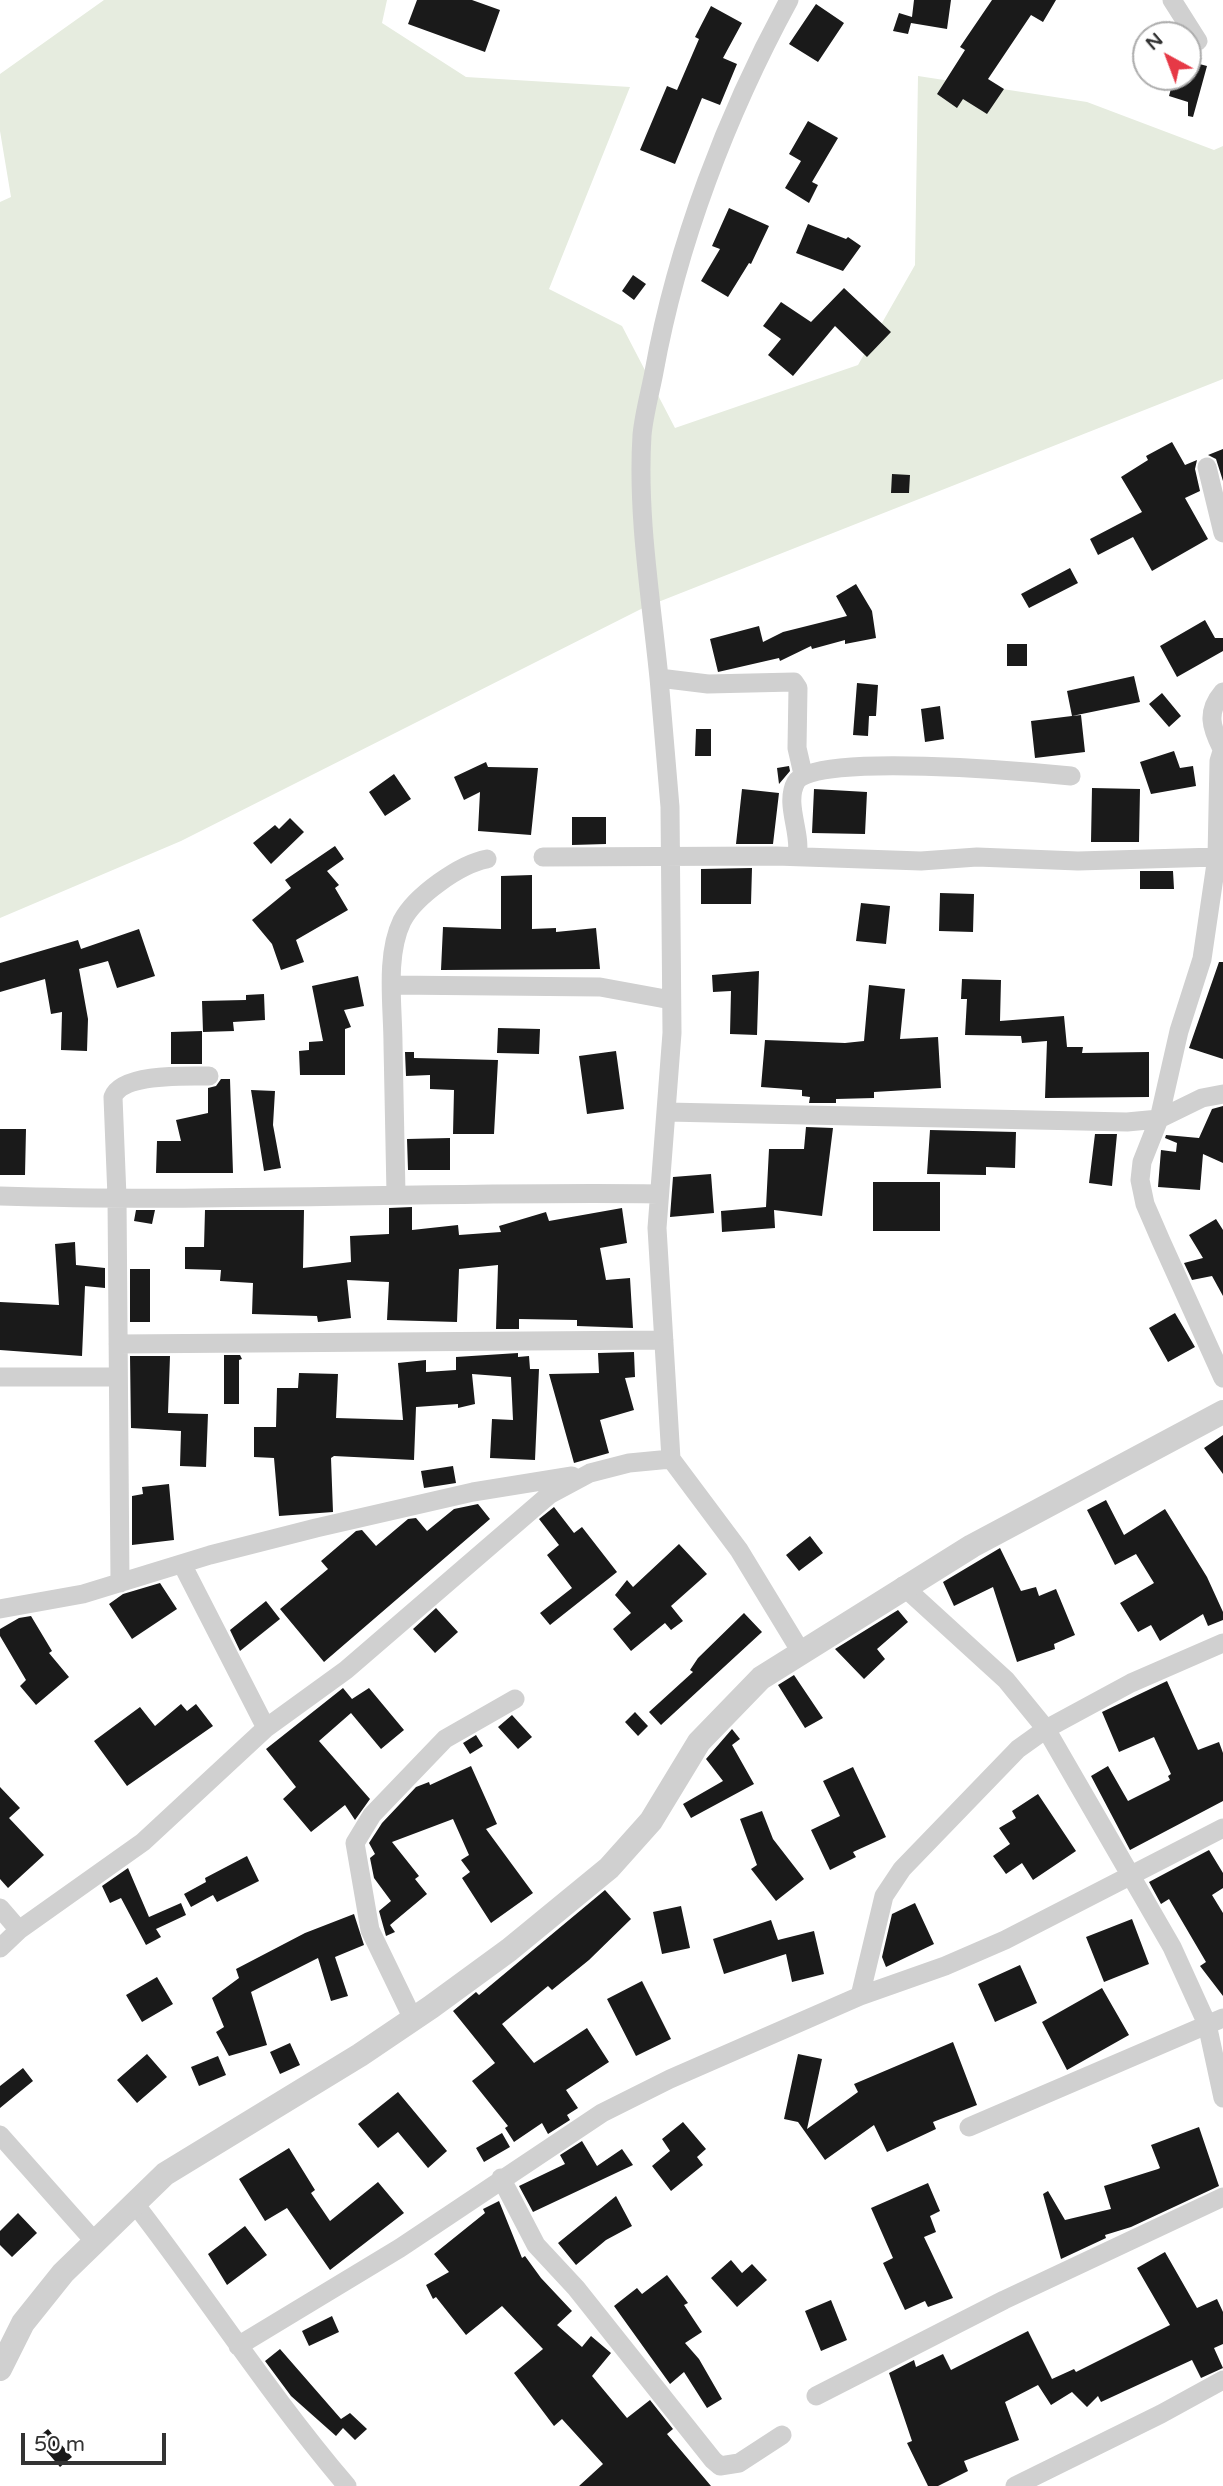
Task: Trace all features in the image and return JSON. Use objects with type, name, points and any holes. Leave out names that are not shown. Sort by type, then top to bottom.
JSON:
[{"type":"street","points":[[789,0],[727,132],[664,318],[642,432],[641,492],[659,678],[671,855],[671,1000],[667,1112],[658,1194],[671,1459],[739,1550],[801,1651]]},
{"type":"street","points":[[1172,0],[1185,21]]},
{"type":"street","points":[[1207,467],[1223,533]]},
{"type":"street","points":[[659,678],[708,684],[794,682],[798,688],[797,748],[803,774]]},
{"type":"street","points":[[1223,692],[1211,709],[1210,720],[1223,749],[1218,785],[1217,857],[1202,959],[1180,1031],[1159,1119],[1142,1163],[1140,1180],[1145,1204],[1223,1378]]},
{"type":"street","points":[[797,856],[792,791],[803,774],[833,767],[893,766],[985,768],[1071,776]]},
{"type":"street","points":[[543,857],[797,856],[921,861],[977,857],[1078,861],[1217,857]]},
{"type":"street","points":[[396,1194],[392,985],[398,936],[403,920],[459,868],[487,859]]},
{"type":"street","points":[[392,985],[600,987],[671,1000]]},
{"type":"street","points":[[120,1583],[115,1091],[128,1083],[168,1077],[209,1076]]},
{"type":"street","points":[[667,1112],[1127,1122],[1159,1119],[1202,1098],[1223,1094]]},
{"type":"street","points":[[0,1196],[658,1194]]},
{"type":"street","points":[[118,1344],[664,1340]]},
{"type":"street","points":[[0,1377],[118,1377]]},
{"type":"street","points":[[0,2369],[23,2323],[63,2273],[184,2161],[273,2109],[413,2019],[509,1950],[609,1868],[651,1821],[687,1760],[714,1724],[761,1678],[903,1586],[972,1545],[1223,1412]]},
{"type":"street","points":[[0,1609],[83,1594],[316,1528],[473,1492],[590,1473],[629,1463],[671,1459]]},
{"type":"street","points":[[0,1948],[19,1930],[143,1842],[266,1728],[346,1670],[549,1495],[590,1473]]},
{"type":"street","points":[[182,1564],[266,1728]]},
{"type":"street","points":[[903,1586],[1006,1679],[1046,1729],[1215,2021],[1223,2098]]},
{"type":"street","points":[[860,1996],[884,1896],[902,1869],[1018,1749],[1046,1729],[1131,1683],[1223,1643]]},
{"type":"street","points":[[413,2019],[370,1930],[355,1843],[372,1815],[438,1745],[464,1727],[515,1699]]},
{"type":"street","points":[[238,2346],[400,2248],[602,2113],[670,2079],[772,2037],[860,1996],[945,1966],[993,1945],[1223,1828]]},
{"type":"street","points":[[0,1908],[19,1930]]},
{"type":"street","points":[[970,2127],[1215,2021]]},
{"type":"street","points":[[0,2135],[95,2242]]},
{"type":"street","points":[[501,2178],[536,2245],[576,2288],[713,2460],[720,2466],[739,2463],[782,2435]]},
{"type":"street","points":[[816,2396],[1004,2300],[1223,2197]]},
{"type":"street","points":[[135,2204],[258,2376],[347,2486]]},
{"type":"street","points":[[1015,2486],[1161,2414],[1223,2379]]},
{"type":"shaded area","points":[[104,0],[387,0],[382,23],[466,77],[630,87],[549,289],[622,326],[675,428],[858,365],[915,265],[918,76],[1087,102],[1214,150],[1223,146],[1223,379],[643,608],[181,841],[0,918],[0,202],[11,197],[0,131],[0,74]]},
{"type":"building","points":[[417,0],[472,0],[500,10],[485,52],[408,24]]},
{"type":"building","points":[[914,0],[951,0],[947,29],[911,23],[908,34],[893,31],[899,13],[912,17]]},
{"type":"building","points":[[992,0],[1056,0],[1043,22],[1031,15],[988,79],[1004,89],[987,114],[963,99],[957,108],[937,94],[965,50],[960,47]]},
{"type":"building","points":[[816,4],[844,23],[818,62],[789,44]]},
{"type":"building","points":[[711,6],[742,23],[723,58],[737,64],[720,105],[702,98],[675,164],[640,150],[667,86],[677,90],[699,39],[695,37]]},
{"type":"building","points":[[1202,65],[1207,66],[1202,84]]},
{"type":"building","points":[[1170,91],[1200,91],[1193,117],[1188,116],[1188,102],[1169,96]]},
{"type":"building","points":[[808,121],[838,138],[812,182],[818,185],[809,203],[785,188],[801,161],[789,154]]},
{"type":"building","points":[[729,208],[769,226],[751,264],[749,263],[728,297],[701,281],[720,249],[712,246]]},
{"type":"building","points":[[808,224],[846,239],[848,237],[861,246],[843,271],[796,253]]},
{"type":"building","points":[[633,275],[646,284],[634,300],[622,291]]},
{"type":"building","points":[[844,288],[891,332],[867,357],[835,326],[793,376],[768,355],[781,339],[763,326],[781,302],[811,322]]},
{"type":"building","points":[[1172,442],[1185,465],[1197,460],[1195,469],[1200,491],[1185,498],[1208,539],[1152,571],[1133,537],[1098,555],[1090,539],[1142,512],[1121,477],[1148,460],[1146,456]]},
{"type":"building","points":[[1223,449],[1223,481],[1216,459],[1208,455]]},
{"type":"building","points":[[892,474],[910,475],[909,493],[891,493]]},
{"type":"building","points":[[1070,568],[1078,583],[1029,608],[1021,594]]},
{"type":"building","points":[[856,584],[872,611],[876,638],[845,644],[845,640],[812,649],[811,646],[780,661],[779,658],[718,672],[710,639],[759,626],[763,642],[783,632],[847,616],[836,596]]},
{"type":"building","points":[[1205,620],[1215,638],[1223,638],[1223,651],[1177,677],[1160,646]]},
{"type":"building","points":[[1007,644],[1027,644],[1027,666],[1007,666]]},
{"type":"building","points":[[1134,676],[1140,702],[1072,716],[1067,691]]},
{"type":"building","points":[[857,683],[878,685],[876,716],[869,716],[868,736],[853,735]]},
{"type":"building","points":[[1162,693],[1181,716],[1169,727],[1149,704]]},
{"type":"building","points":[[940,706],[944,739],[925,742],[921,709]]},
{"type":"building","points":[[1081,715],[1085,752],[1035,758],[1031,721]]},
{"type":"building","points":[[696,729],[711,729],[711,756],[695,756]]},
{"type":"building","points":[[1174,751],[1180,768],[1193,766],[1196,786],[1151,794],[1140,762]]},
{"type":"building","points":[[486,762],[488,767],[538,768],[531,835],[478,831],[480,792],[464,800],[454,777]]},
{"type":"building","points":[[789,766],[790,771],[779,784],[777,768]]},
{"type":"building","points":[[394,774],[411,799],[385,816],[369,792]]},
{"type":"building","points":[[1092,788],[1140,789],[1139,842],[1091,842]]},
{"type":"building","points":[[742,789],[779,793],[773,844],[736,844]]},
{"type":"building","points":[[814,789],[867,792],[865,834],[812,833]]},
{"type":"building","points":[[572,817],[606,817],[606,844],[572,845]]},
{"type":"building","points":[[290,818],[304,832],[271,864],[253,843],[275,825],[279,829]]},
{"type":"building","points":[[335,846],[344,859],[327,871],[339,885],[335,888],[348,910],[296,940],[304,962],[281,970],[272,944],[252,920],[291,888],[285,880]]},
{"type":"building","points":[[752,868],[751,904],[701,904],[701,869]]},
{"type":"building","points":[[1140,871],[1173,871],[1174,889],[1140,889]]},
{"type":"building","points":[[532,875],[532,929],[556,928],[556,932],[596,928],[600,969],[441,970],[443,927],[501,929],[501,876]]},
{"type":"building","points":[[940,893],[974,894],[973,932],[939,931]]},
{"type":"building","points":[[861,903],[890,906],[886,944],[856,941]]},
{"type":"building","points":[[139,929],[155,976],[117,988],[108,961],[79,969],[88,1019],[87,1051],[61,1050],[62,1012],[51,1014],[45,979],[0,992],[0,963],[78,940],[81,949]]},
{"type":"building","points":[[1219,962],[1223,962],[1223,1059],[1189,1048]]},
{"type":"building","points":[[759,971],[757,1035],[730,1034],[731,991],[713,992],[712,975]]},
{"type":"building","points":[[358,976],[364,1006],[344,1010],[351,1027],[345,1029],[345,1075],[300,1075],[299,1051],[309,1050],[309,1042],[323,1041],[312,986]]},
{"type":"building","points":[[962,979],[1001,980],[1000,1021],[1064,1016],[1067,1047],[1083,1047],[1082,1053],[1149,1052],[1149,1097],[1045,1098],[1047,1041],[1022,1043],[1021,1036],[965,1035],[967,999],[961,999]]},
{"type":"building","points":[[869,985],[905,989],[900,1039],[938,1037],[941,1088],[874,1092],[874,1098],[809,1103],[810,1097],[802,1096],[802,1090],[761,1087],[765,1040],[845,1043],[864,1041]]},
{"type":"building","points":[[264,994],[265,1020],[233,1022],[234,1031],[203,1032],[202,1001],[246,1000],[246,995]]},
{"type":"building","points":[[498,1028],[540,1029],[539,1054],[497,1053]]},
{"type":"building","points":[[202,1031],[202,1064],[171,1064],[171,1032]]},
{"type":"building","points":[[616,1051],[624,1109],[587,1114],[579,1056]]},
{"type":"building","points":[[405,1052],[414,1052],[414,1058],[498,1060],[494,1134],[453,1134],[454,1090],[430,1089],[430,1075],[406,1076]]},
{"type":"building","points":[[221,1079],[230,1079],[233,1173],[156,1173],[157,1141],[181,1141],[176,1120],[208,1113],[208,1088],[216,1086]]},
{"type":"building","points":[[251,1090],[275,1091],[273,1125],[281,1168],[264,1171]]},
{"type":"building","points":[[1223,1106],[1223,1163],[1203,1154],[1200,1190],[1158,1187],[1161,1150],[1176,1152],[1177,1143],[1165,1138],[1166,1135],[1199,1138],[1212,1109]]},
{"type":"building","points":[[806,1127],[833,1128],[822,1216],[774,1210],[775,1228],[722,1232],[721,1211],[766,1207],[769,1149],[804,1149]]},
{"type":"building","points":[[0,1129],[26,1129],[25,1175],[0,1175]]},
{"type":"building","points":[[930,1130],[1016,1132],[1015,1168],[986,1167],[986,1175],[927,1174]]},
{"type":"building","points":[[1095,1134],[1117,1134],[1112,1186],[1089,1183]]},
{"type":"building","points":[[450,1138],[450,1170],[408,1170],[407,1139]]},
{"type":"building","points":[[711,1174],[714,1213],[670,1217],[673,1177]]},
{"type":"building","points":[[873,1182],[940,1182],[940,1231],[873,1231]]},
{"type":"building","points":[[412,1207],[412,1230],[458,1225],[459,1235],[501,1232],[499,1226],[546,1212],[549,1221],[622,1208],[627,1243],[600,1248],[606,1280],[630,1278],[633,1328],[577,1326],[577,1320],[519,1319],[519,1329],[496,1329],[498,1265],[459,1269],[457,1322],[387,1320],[389,1282],[347,1280],[351,1318],[318,1322],[317,1316],[252,1314],[253,1283],[220,1281],[221,1270],[185,1269],[185,1247],[204,1247],[205,1210],[304,1210],[303,1268],[351,1262],[350,1236],[389,1234],[389,1208]]},
{"type":"building","points":[[136,1210],[155,1210],[152,1224],[134,1221]]},
{"type":"building","points":[[1216,1219],[1223,1230],[1223,1296],[1212,1276],[1192,1280],[1184,1263],[1203,1258],[1189,1235]]},
{"type":"building","points":[[75,1242],[76,1265],[105,1268],[105,1288],[85,1286],[82,1356],[0,1350],[0,1302],[59,1305],[55,1244]]},
{"type":"building","points":[[130,1269],[150,1269],[150,1322],[130,1322]]},
{"type":"building","points":[[1175,1313],[1195,1347],[1168,1362],[1149,1328]]},
{"type":"building","points":[[634,1352],[635,1377],[625,1378],[634,1410],[600,1420],[609,1453],[574,1463],[549,1374],[599,1373],[598,1353]]},
{"type":"building","points":[[518,1353],[518,1357],[529,1356],[530,1369],[539,1369],[535,1460],[490,1458],[492,1419],[513,1420],[511,1377],[472,1374],[475,1404],[458,1408],[458,1404],[416,1407],[414,1460],[334,1456],[331,1458],[333,1512],[279,1516],[274,1458],[254,1457],[254,1427],[276,1427],[277,1388],[298,1388],[299,1373],[338,1374],[336,1418],[403,1420],[398,1363],[426,1360],[426,1372],[456,1370],[456,1357]]},
{"type":"building","points":[[224,1355],[240,1355],[242,1359],[239,1360],[239,1404],[224,1404]]},
{"type":"building","points":[[130,1356],[170,1356],[168,1413],[208,1414],[206,1467],[180,1466],[181,1431],[131,1428]]},
{"type":"building","points":[[1223,1435],[1223,1474],[1204,1448]]},
{"type":"building","points":[[453,1466],[456,1483],[424,1488],[421,1471]]},
{"type":"building","points":[[169,1484],[174,1540],[132,1545],[132,1496],[143,1494],[142,1487]]},
{"type":"building","points":[[1106,1500],[1124,1535],[1165,1509],[1207,1577],[1223,1612],[1223,1620],[1208,1626],[1203,1614],[1160,1641],[1151,1625],[1138,1632],[1120,1603],[1154,1583],[1136,1554],[1115,1565],[1087,1510]]},
{"type":"building","points":[[478,1504],[490,1519],[324,1662],[280,1609],[328,1569],[321,1561],[356,1531],[362,1530],[376,1546],[408,1519],[416,1518],[427,1531],[454,1509]]},
{"type":"building","points":[[554,1507],[574,1533],[582,1527],[617,1572],[550,1625],[540,1613],[572,1588],[547,1555],[559,1545],[539,1519]]},
{"type":"building","points":[[810,1536],[823,1553],[799,1571],[786,1555]]},
{"type":"building","points":[[679,1544],[707,1574],[671,1606],[683,1621],[671,1630],[665,1623],[631,1651],[613,1629],[631,1613],[615,1595],[627,1580],[633,1587]]},
{"type":"building","points":[[1000,1548],[1021,1591],[1036,1587],[1039,1596],[1056,1589],[1075,1635],[1054,1644],[1055,1649],[1017,1662],[993,1587],[954,1606],[943,1582]]},
{"type":"building","points":[[160,1583],[177,1609],[132,1639],[109,1604],[123,1594]]},
{"type":"building","points":[[266,1601],[280,1619],[240,1651],[230,1630]]},
{"type":"building","points":[[436,1608],[458,1632],[435,1653],[413,1629]]},
{"type":"building","points":[[898,1610],[908,1622],[877,1649],[885,1659],[864,1679],[835,1649]]},
{"type":"building","points":[[744,1613],[762,1632],[661,1725],[649,1712],[693,1672],[690,1670],[698,1658]]},
{"type":"building","points":[[31,1616],[52,1651],[49,1653],[69,1677],[36,1705],[20,1686],[26,1680],[0,1636],[0,1629],[19,1618]]},
{"type":"building","points":[[794,1675],[823,1718],[805,1728],[778,1685]]},
{"type":"building","points":[[1167,1681],[1198,1750],[1219,1742],[1223,1753],[1223,1801],[1130,1850],[1091,1776],[1108,1766],[1128,1801],[1170,1780],[1168,1776],[1171,1774],[1154,1737],[1119,1752],[1102,1712]]},
{"type":"building","points":[[343,1688],[352,1699],[369,1688],[404,1730],[381,1749],[351,1713],[319,1741],[370,1799],[355,1820],[345,1805],[311,1832],[283,1799],[296,1787],[266,1749]]},
{"type":"building","points":[[181,1704],[187,1711],[196,1704],[213,1726],[127,1786],[94,1741],[140,1707],[155,1726]]},
{"type":"building","points":[[635,1712],[648,1726],[638,1736],[625,1722]]},
{"type":"building","points":[[512,1715],[532,1737],[518,1749],[498,1727]]},
{"type":"building","points":[[732,1729],[740,1739],[732,1745],[754,1784],[691,1818],[683,1804],[723,1781],[706,1759]]},
{"type":"building","points":[[476,1735],[483,1746],[470,1754],[463,1743]]},
{"type":"building","points":[[471,1766],[497,1824],[486,1829],[533,1893],[491,1923],[462,1878],[470,1872],[461,1860],[469,1855],[453,1819],[392,1842],[419,1876],[415,1879],[427,1894],[390,1925],[395,1932],[386,1936],[379,1911],[391,1901],[374,1878],[370,1858],[375,1854],[369,1843],[382,1823],[416,1787],[429,1782],[430,1785]]},
{"type":"building","points":[[853,1767],[886,1837],[853,1852],[856,1857],[830,1870],[811,1830],[840,1816],[823,1781]]},
{"type":"building","points":[[0,1787],[20,1808],[9,1818],[44,1855],[8,1888],[0,1879]]},
{"type":"building","points":[[1038,1794],[1076,1851],[1033,1880],[1022,1863],[1006,1874],[993,1856],[1010,1844],[999,1828],[1016,1818],[1012,1811]]},
{"type":"building","points":[[762,1811],[773,1839],[804,1879],[776,1901],[751,1869],[757,1865],[740,1819]]},
{"type":"building","points":[[1209,1850],[1223,1873],[1223,1888],[1212,1895],[1223,1913],[1223,1996],[1200,1966],[1206,1962],[1169,1899],[1161,1904],[1149,1882]]},
{"type":"building","points":[[247,1856],[259,1881],[217,1902],[213,1895],[191,1907],[184,1894],[206,1882],[205,1878]]},
{"type":"building","points":[[128,1868],[149,1917],[181,1903],[186,1915],[156,1929],[161,1937],[146,1945],[121,1898],[110,1903],[102,1886]]},
{"type":"building","points":[[605,1890],[631,1919],[589,1960],[552,1990],[548,1986],[502,2024],[534,2063],[587,2028],[609,2062],[566,2090],[578,2108],[567,2115],[570,2120],[548,2134],[542,2123],[514,2142],[505,2128],[508,2126],[472,2081],[495,2063],[453,2011],[476,1992],[479,1995]]},
{"type":"building","points":[[915,1903],[934,1944],[886,1967],[882,1957],[892,1914]]},
{"type":"building","points":[[681,1906],[690,1948],[662,1954],[653,1912]]},
{"type":"building","points":[[354,1914],[364,1945],[335,1957],[348,1996],[331,2001],[318,1958],[251,1992],[267,2045],[229,2056],[216,2032],[224,2027],[212,1998],[239,1978],[236,1969],[305,1933]]},
{"type":"building","points":[[1132,1919],[1149,1964],[1104,1982],[1086,1937]]},
{"type":"building","points":[[771,1920],[778,1940],[814,1931],[824,1974],[792,1982],[786,1954],[724,1974],[713,1939]]},
{"type":"building","points":[[1020,1965],[1037,2003],[995,2022],[978,1984]]},
{"type":"building","points":[[157,1977],[173,2004],[142,2022],[126,1995]]},
{"type":"building","points":[[642,1981],[671,2039],[636,2056],[607,1999]]},
{"type":"building","points":[[1102,1988],[1129,2035],[1067,2070],[1042,2022]]},
{"type":"building","points":[[953,2042],[977,2105],[933,2122],[936,2129],[887,2152],[874,2125],[825,2160],[798,2122],[784,2119],[798,2054],[822,2059],[807,2129],[858,2092],[854,2084]]},
{"type":"building","points":[[290,2043],[300,2065],[280,2074],[270,2052]]},
{"type":"building","points":[[147,2054],[167,2077],[137,2103],[117,2080]]},
{"type":"building","points":[[218,2056],[226,2075],[199,2086],[191,2067]]},
{"type":"building","points":[[23,2068],[33,2081],[0,2108],[0,2086]]},
{"type":"building","points":[[398,2092],[447,2151],[428,2168],[398,2132],[378,2148],[358,2124]]},
{"type":"building","points":[[683,2122],[706,2149],[697,2157],[703,2165],[671,2191],[652,2166],[670,2151],[662,2139]]},
{"type":"building","points":[[1199,2127],[1219,2186],[1131,2227],[1105,2235],[1106,2238],[1061,2259],[1043,2194],[1048,2191],[1065,2220],[1111,2209],[1104,2186],[1160,2168],[1151,2145]]},
{"type":"building","points":[[502,2133],[510,2147],[484,2162],[476,2148]]},
{"type":"building","points":[[582,2141],[597,2166],[622,2149],[633,2165],[533,2212],[519,2186],[565,2164],[560,2155]]},
{"type":"building","points":[[289,2148],[315,2190],[311,2193],[330,2221],[378,2182],[404,2213],[330,2270],[287,2208],[265,2221],[239,2179]]},
{"type":"building","points":[[928,2183],[940,2211],[930,2216],[936,2232],[924,2237],[953,2298],[928,2307],[925,2301],[905,2310],[883,2263],[893,2258],[871,2208]]},
{"type":"building","points":[[616,2196],[632,2226],[606,2240],[576,2265],[558,2243]]},
{"type":"building","points":[[499,2201],[522,2258],[525,2256],[541,2278],[572,2311],[557,2325],[582,2347],[591,2336],[611,2353],[592,2376],[627,2418],[650,2400],[673,2429],[667,2434],[711,2486],[579,2486],[603,2464],[562,2419],[554,2426],[514,2373],[543,2349],[502,2306],[466,2335],[436,2297],[433,2299],[426,2285],[449,2272],[434,2254],[485,2213],[483,2209]]},
{"type":"building","points":[[18,2213],[37,2233],[12,2257],[0,2245],[0,2231]]},
{"type":"building","points":[[245,2226],[267,2255],[227,2285],[208,2254]]},
{"type":"building","points":[[1165,2252],[1197,2308],[1217,2299],[1223,2312],[1223,2344],[1214,2348],[1223,2368],[1201,2378],[1192,2360],[1101,2402],[1098,2396],[1087,2407],[1072,2392],[1051,2405],[1038,2385],[1005,2402],[1019,2440],[964,2461],[968,2471],[938,2486],[928,2486],[907,2443],[912,2441],[889,2373],[914,2360],[916,2367],[943,2354],[951,2370],[1028,2331],[1052,2379],[1074,2369],[1076,2372],[1170,2325],[1137,2268]]},
{"type":"building","points":[[731,2260],[742,2273],[752,2264],[767,2280],[737,2307],[711,2278]]},
{"type":"building","points":[[667,2275],[688,2303],[684,2305],[702,2332],[685,2343],[699,2359],[722,2399],[707,2408],[684,2372],[670,2384],[614,2306],[637,2288],[642,2294]]},
{"type":"building","points":[[831,2300],[847,2340],[821,2351],[805,2311]]},
{"type":"building","points":[[332,2316],[339,2332],[309,2346],[302,2331]]},
{"type":"building","points":[[280,2349],[341,2419],[350,2413],[367,2429],[355,2440],[343,2428],[336,2436],[291,2396],[265,2361]]},
{"type":"building","points":[[48,2429],[72,2457],[60,2467],[36,2439]]}]
